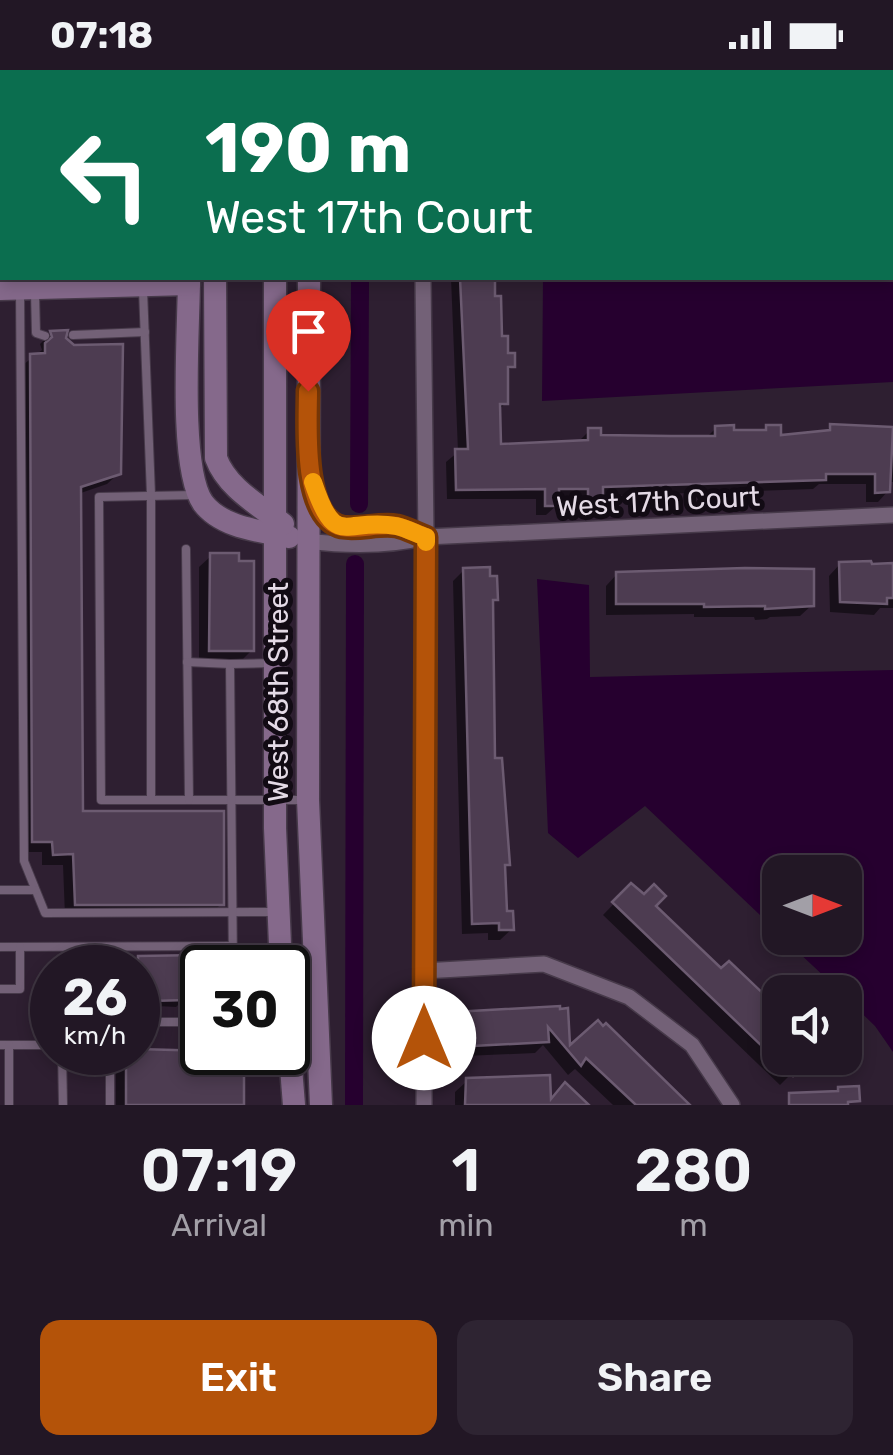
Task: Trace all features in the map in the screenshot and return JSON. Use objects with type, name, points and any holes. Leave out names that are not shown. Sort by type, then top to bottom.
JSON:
[{"type":"main road","points":[[215,280],[215,446],[221,472],[275,526],[307,541]]},
{"type":"main road","name":"West 68th Street","points":[[274,280],[280,945]]},
{"type":"main road","name":"West 68th Street","points":[[308,280],[308,800],[321,1105]]},
{"type":"main road","points":[[189,281],[206,300],[215,321]]},
{"type":"main road","points":[[18,289],[67,283],[143,286],[189,281]]},
{"type":"main road","points":[[189,281],[189,444],[191,466],[202,499],[226,522],[275,526]]},
{"type":"main road","points":[[221,472],[254,474],[274,450]]},
{"type":"main road","points":[[292,1075],[294,1105]]},
{"type":"street","points":[[423,280],[424,1105]]},
{"type":"street","name":"West 17th Court","points":[[308,466],[323,513],[331,522],[343,527],[396,526],[426,537]]},
{"type":"street","name":"West 17th Court","points":[[307,541],[336,545],[397,544],[426,537],[893,515]]},
{"type":"street","points":[[424,971],[544,964],[630,997],[692,1045],[732,1105]]},
{"type":"lane","points":[[143,286],[151,496],[152,800]]},
{"type":"lane","points":[[18,289],[36,334],[46,336]]},
{"type":"lane","points":[[18,289],[24,861],[35,890],[46,913],[278,912]]},
{"type":"lane","points":[[73,335],[145,332]]},
{"type":"lane","points":[[202,499],[99,497],[102,800],[308,800]]},
{"type":"lane","points":[[186,549],[189,800]]},
{"type":"lane","points":[[188,662],[275,663]]},
{"type":"lane","points":[[230,664],[232,945]]},
{"type":"lane","points":[[0,890],[35,890]]},
{"type":"lane","points":[[0,947],[180,946]]},
{"type":"lane","points":[[0,989],[20,989],[20,947]]},
{"type":"lane","points":[[9,1105],[4,1045],[30,1045]]},
{"type":"lane","points":[[62,1075],[63,1105]]},
{"type":"lane","points":[[110,1075],[110,1105]]},
{"type":"shaded area","points":[[543,280],[893,280],[893,382],[542,401]]},
{"type":"shaded area","points":[[537,579],[589,585],[590,677],[893,670],[893,1052],[862,1013],[862,975],[823,975],[801,955],[862,955],[862,855],[762,855],[762,917],[645,806],[578,858],[548,833]]},
{"type":"building","points":[[460,280],[495,280],[495,296],[501,296],[502,336],[508,336],[508,353],[515,353],[515,367],[508,367],[508,404],[500,404],[501,444],[588,440],[588,428],[601,428],[601,435],[715,436],[715,426],[734,425],[734,430],[766,430],[766,425],[781,425],[781,435],[830,430],[830,424],[893,427],[890,492],[875,493],[875,474],[826,474],[826,480],[603,487],[603,504],[588,504],[588,489],[559,489],[559,506],[545,506],[545,489],[456,490],[455,449],[468,449]]},
{"type":"building","points":[[68,330],[66,338],[74,345],[123,344],[121,474],[81,487],[83,811],[224,811],[224,905],[75,905],[73,854],[53,855],[52,842],[32,842],[30,354],[45,353],[45,343],[52,337],[50,331]]},
{"type":"building","points":[[210,553],[239,553],[239,561],[254,561],[254,651],[209,651]]},
{"type":"building","points":[[839,562],[893,563],[893,598],[887,598],[887,604],[840,602]]},
{"type":"building","points":[[490,567],[490,576],[497,576],[498,600],[493,600],[495,758],[502,758],[510,865],[505,865],[507,911],[513,911],[514,930],[499,930],[499,923],[472,924],[463,568]]},
{"type":"building","points":[[814,569],[814,606],[765,609],[616,604],[616,572]]},
{"type":"building","points":[[631,883],[644,894],[654,884],[666,896],[656,906],[721,968],[729,961],[762,992],[762,1046],[612,902]]},
{"type":"building","points":[[180,955],[180,1000],[160,1001],[160,956]]},
{"type":"building","points":[[568,1008],[570,1045],[598,1020],[603,1026],[606,1023],[690,1105],[636,1105],[586,1058],[581,1066],[548,1027],[549,1042],[473,1046],[473,1051],[455,1052],[454,1012]]},
{"type":"building","points":[[160,1050],[180,1050],[180,1075],[244,1075],[244,1105],[126,1105],[126,1075],[160,1075]]},
{"type":"building","points":[[550,1075],[551,1099],[565,1082],[589,1105],[465,1105],[466,1078]]},
{"type":"building","points":[[859,1086],[860,1101],[848,1105],[789,1105],[789,1093]]},
{"type":"waterway","points":[[359,504],[360,280]]},
{"type":"waterway","points":[[354,1105],[355,564]]},
{"type":"slow traffic","points":[[313,482],[323,513],[331,522],[343,527],[396,526],[426,537],[426,542]]},
{"type":"route","points":[[308,391],[308,466],[323,513],[343,527],[396,526],[426,537],[424,1038]]}]
